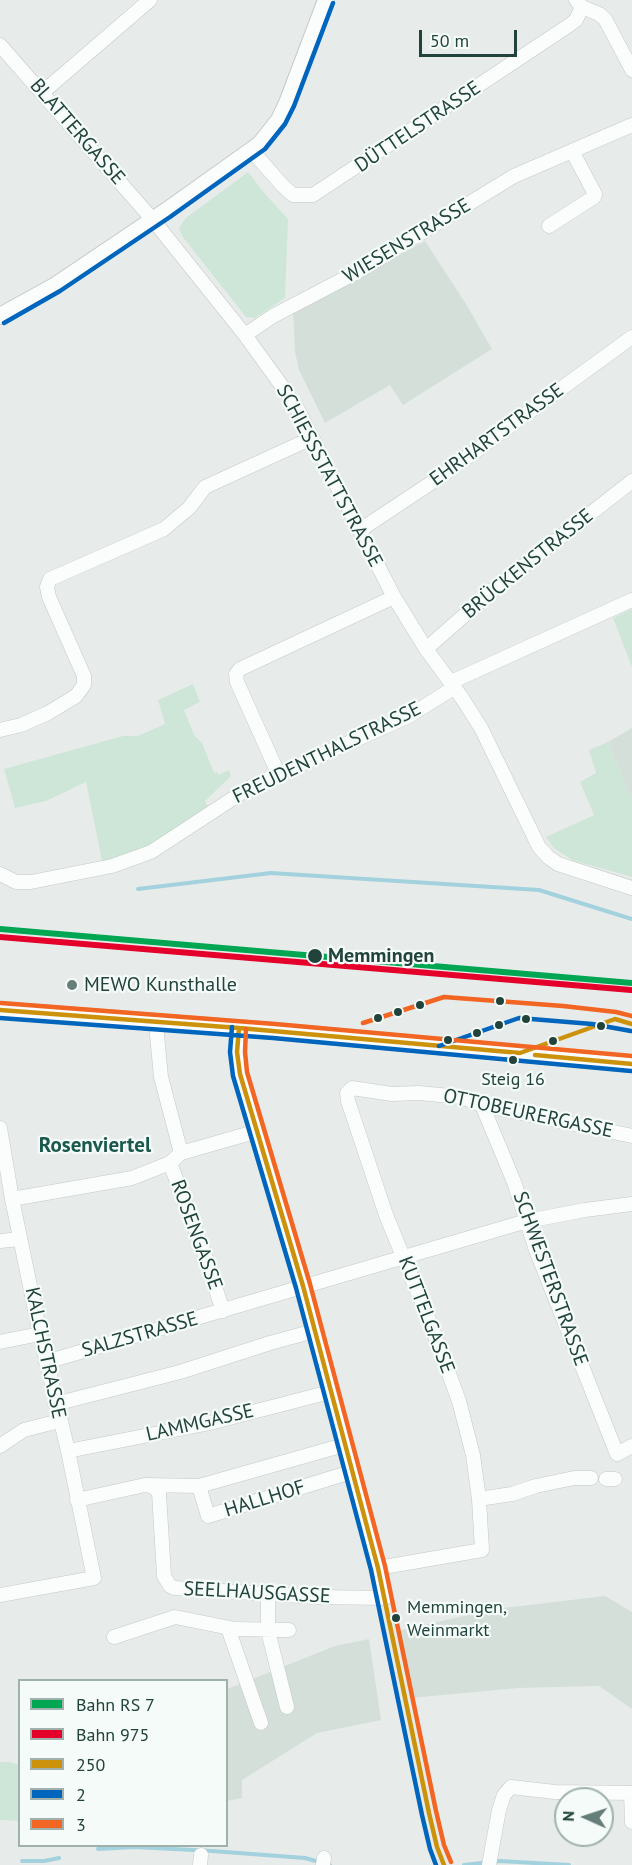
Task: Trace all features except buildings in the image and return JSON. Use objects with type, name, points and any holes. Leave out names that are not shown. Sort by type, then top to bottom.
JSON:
[{"type":"street","points":[[43,93],[150,0]]},
{"type":"street","points":[[0,316],[56,285],[252,151],[279,120],[326,0]]},
{"type":"street","points":[[579,4],[606,19],[632,70]]},
{"type":"street","name":"DÜTTELSTRASSE","points":[[252,151],[293,195],[313,195],[568,26],[576,20],[579,4]]},
{"type":"street","name":"BLATTERGASSE","points":[[0,45],[153,220]]},
{"type":"street","name":"WIESENSTRASSE","points":[[245,335],[273,316],[357,272],[514,176],[632,125]]},
{"type":"street","points":[[549,226],[594,197],[595,194],[572,151]]},
{"type":"street","name":"SCHIESSSTATTSTRASSE","points":[[153,220],[245,335],[284,389],[312,438],[394,597],[426,649],[472,712],[539,847],[548,857],[566,868],[632,888]]},
{"type":"street","name":"EHRHARTSTRASSE","points":[[360,530],[440,477],[632,337]]},
{"type":"street","points":[[0,730],[21,725],[48,713],[76,696],[84,685],[84,676],[49,597],[47,587],[50,579],[164,529],[189,508],[205,487],[312,438]]},
{"type":"street","name":"BRÜCKENSTRASSE","points":[[426,649],[493,590],[632,481]]},
{"type":"street","points":[[278,773],[237,682],[236,674],[240,669],[394,597]]},
{"type":"street","name":"FREUDENTHALSTRASSE","points":[[0,874],[12,881],[23,883],[125,862],[161,847],[233,798],[278,773],[409,716],[453,685],[632,600]]},
{"type":"street","points":[[0,1010],[239,1028],[632,1064]]},
{"type":"street","name":"ROSENGASSE","points":[[158,1022],[161,1077],[175,1158],[223,1311]]},
{"type":"street","points":[[239,1028],[237,1052],[240,1074],[303,1286],[378,1569]]},
{"type":"street","name":"OTTOBEURERGASSE","points":[[352,1088],[392,1094],[461,1097],[482,1106],[632,1136]]},
{"type":"street","name":"KUTTELGASSE","points":[[352,1088],[346,1096],[386,1215],[459,1401],[473,1455],[479,1499],[482,1550],[378,1569]]},
{"type":"street","name":"SCHWESTERSTRASSE","points":[[482,1106],[514,1182],[536,1250],[617,1454],[632,1446]]},
{"type":"street","name":"KALCHSTRASSE","points":[[0,1128],[20,1239],[46,1362],[60,1403],[59,1421],[68,1451],[76,1500],[94,1578],[0,1595]]},
{"type":"street","points":[[12,1198],[132,1178],[175,1158],[258,1131]]},
{"type":"street","name":"SALZSTRASSE","points":[[46,1362],[223,1311],[260,1305],[303,1286],[527,1221],[632,1204]]},
{"type":"street","points":[[0,1241],[20,1239]]},
{"type":"street","points":[[60,1403],[180,1372],[314,1331]]},
{"type":"street","points":[[0,1342],[40,1334]]},
{"type":"street","name":"LAMMGASSE","points":[[68,1451],[210,1423],[330,1392]]},
{"type":"street","points":[[0,1446],[24,1430],[59,1421]]},
{"type":"street","name":"HALLHOF","points":[[76,1500],[145,1485],[199,1486],[344,1445]]},
{"type":"street","name":"HALLHOF","points":[[199,1486],[208,1516],[351,1472]]},
{"type":"street","points":[[479,1499],[512,1494],[574,1478],[604,1479]]},
{"type":"street","name":"SEELHAUSGASSE","points":[[145,1485],[154,1487],[159,1493],[164,1576],[174,1588],[385,1598],[378,1569]]},
{"type":"street","points":[[268,1594],[268,1631],[287,1707]]},
{"type":"street","points":[[114,1637],[175,1617],[228,1628],[289,1630]]},
{"type":"street","points":[[228,1628],[261,1723]]},
{"type":"street","points":[[490,1861],[499,1809],[506,1791],[511,1787],[573,1793],[632,1793],[632,1822]]},
{"type":"shaded area","points":[[425,241],[492,349],[403,405],[390,385],[325,423],[299,370],[295,352],[293,310],[331,293]]},
{"type":"shaded area","points":[[632,728],[632,800],[608,742]]},
{"type":"shaded area","points":[[605,1596],[632,1612],[632,1709],[599,1686],[518,1688],[411,1698],[397,1631],[495,1609]]},
{"type":"shaded area","points":[[369,1639],[381,1720],[317,1733],[242,1780],[242,1798],[228,1801],[228,1689],[335,1646]]},
{"type":"green space","points":[[248,172],[288,219],[285,298],[255,318],[246,317],[182,236],[179,228],[186,218]]},
{"type":"green space","points":[[632,609],[632,667],[613,618]]},
{"type":"green space","points":[[193,684],[200,702],[184,710],[194,735],[202,743],[214,773],[217,772],[218,775],[229,770],[231,776],[205,801],[212,813],[112,866],[102,861],[86,782],[46,801],[15,808],[4,769],[123,736],[138,736],[165,724],[158,700]]},
{"type":"green space","points":[[608,742],[632,800],[632,877],[572,860],[554,848],[546,837],[594,815],[580,782],[596,773],[589,750]]},
{"type":"green space","points":[[0,1762],[10,1762],[18,1765],[18,1821],[0,1820]]},
{"type":"waterway","points":[[138,889],[271,873],[539,890],[632,919]]},
{"type":"waterway","points":[[98,1849],[135,1847],[212,1851],[305,1858],[330,1865]]},
{"type":"waterway","points":[[22,1861],[59,1858]]},
{"type":"waterway","points":[[464,1865],[500,1861],[569,1865]]},
{"type":"transit line","name":"2","points":[[4,323],[60,291],[170,217],[265,149],[285,124],[294,106],[333,3]]},
{"type":"transit line","points":[[0,929],[632,983]]},
{"type":"transit line","name":"3","points":[[363,1023],[444,997],[563,1006],[632,1016]]},
{"type":"transit line","name":"3","points":[[1,1003],[275,1024],[632,1056]]},
{"type":"transit line","name":"250","points":[[0,1010],[520,1053],[615,1019],[632,1024]]},
{"type":"transit line","name":"2","points":[[0,1018],[273,1038],[631,1071]]},
{"type":"transit line","name":"2","points":[[439,1046],[519,1018],[592,1024],[631,1031]]},
{"type":"transit line","name":"2","points":[[232,1027],[230,1052],[233,1076],[296,1288],[371,1570],[422,1815],[436,1865]]},
{"type":"transit line","name":"250","points":[[239,1028],[237,1052],[240,1074],[303,1286],[378,1568],[429,1813],[444,1865]]},
{"type":"transit line","name":"3","points":[[246,1029],[247,1072],[310,1284],[385,1566],[436,1811],[444,1845],[451,1862]]},
{"type":"transit line","name":"250","points":[[535,1055],[632,1064]]},
{"type":"rail line","name":"975","points":[[0,937],[631,990]]},
{"type":"place","name":"Memmingen","points":[[315,956]]},
{"type":"place","name":"MEWO Kunsthalle","points":[[72,985]]},
{"type":"place","name":"Steig 16","points":[[513,1060]]},
{"type":"place","name":"Memmingen, Weinmarkt","points":[[396,1618]]},
{"type":"district","name":"Rosenviertel","points":[[95,1146]]}]
